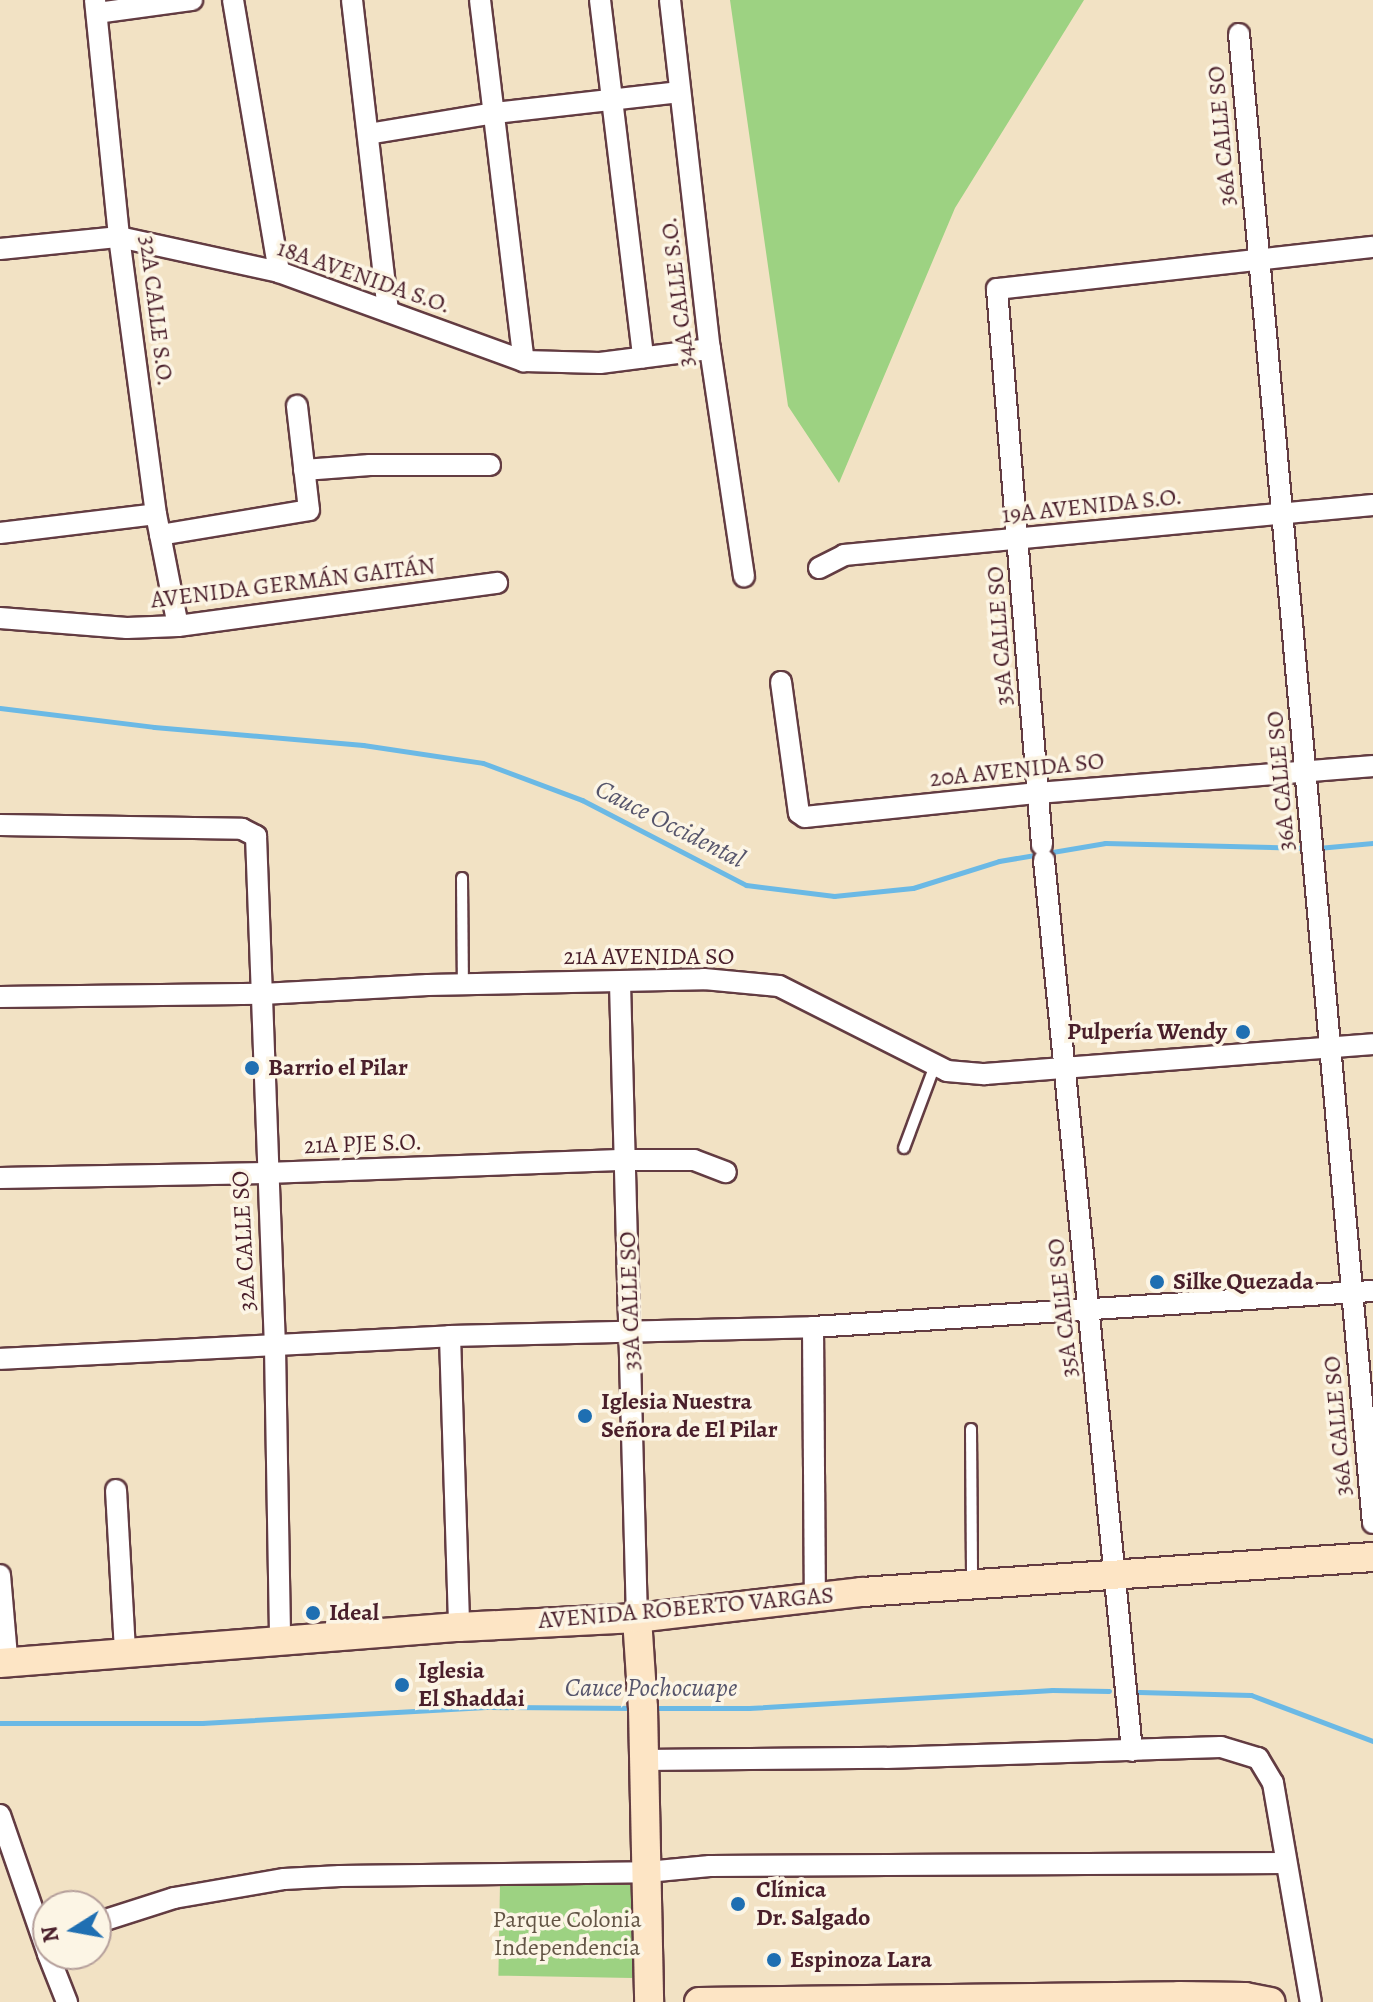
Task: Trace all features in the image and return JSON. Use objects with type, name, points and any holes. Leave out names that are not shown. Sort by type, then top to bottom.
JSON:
[{"type":"street","points":[[96,6],[192,0]]},
{"type":"street","points":[[233,0],[279,272]]},
{"type":"street","points":[[352,0],[388,311]]},
{"type":"street","points":[[480,0],[524,361]]},
{"type":"street","points":[[600,0],[615,98],[643,357]]},
{"type":"street","name":"34A CALLE S.O.","points":[[670,0],[710,349],[744,576]]},
{"type":"street","name":"32A CALLE S.O.","points":[[96,6],[119,237],[158,524],[178,626]]},
{"type":"street","name":"36A CALLE SO","points":[[1239,34],[1330,1048],[1363,1292],[1373,1523]]},
{"type":"street","points":[[368,134],[495,113],[680,92]]},
{"type":"street","name":"18A AVENIDA S.O.","points":[[0,249],[119,237],[279,272],[524,361],[600,363],[710,349]]},
{"type":"street","points":[[1259,260],[1373,247]]},
{"type":"street","name":"35A CALLE SO","points":[[1132,1751],[1112,1574],[1090,1311],[1043,852],[1019,541],[995,296],[1000,286],[1259,260]]},
{"type":"street","points":[[0,533],[158,524],[309,510],[297,406]]},
{"type":"street","points":[[304,470],[370,465],[490,465]]},
{"type":"street","name":"19A AVENIDA S.O.","points":[[819,568],[844,555],[1019,541],[1373,505]]},
{"type":"street","name":"AVENIDA GERMÁN GAITÁN","points":[[0,618],[127,628],[178,626],[497,583]]},
{"type":"street","name":"20A AVENIDA SO","points":[[781,682],[799,813],[805,817],[1038,793],[1373,766]]},
{"type":"street","name":"32A CALLE SO","points":[[0,825],[242,829],[256,836],[266,1173],[275,1347],[280,1643]]},
{"type":"street","name":"21A AVENIDA SO","points":[[0,997],[262,994],[704,979],[779,986],[947,1071],[985,1074],[1373,1044]]},
{"type":"street","name":"33A CALLE SO","points":[[620,983],[649,2002]]},
{"type":"street","name":"21A PJE S.O.","points":[[0,1178],[266,1173],[626,1160],[694,1160],[726,1172]]},
{"type":"street","points":[[0,1359],[450,1336],[632,1334],[813,1327],[1363,1292]]},
{"type":"street","points":[[813,1327],[815,1596]]},
{"type":"street","points":[[450,1336],[459,1627]]},
{"type":"street","points":[[116,1490],[125,1652]]},
{"type":"street","name":"AVENIDA ROBERTO VARGAS","points":[[4,1659],[280,1643],[459,1627],[637,1618],[815,1596],[1373,1557]]},
{"type":"street","points":[[0,1575],[4,1659]]},
{"type":"street","points":[[642,1760],[1221,1747],[1258,1758],[1273,1783],[1311,2002]]},
{"type":"street","points":[[0,1815],[32,1905]]},
{"type":"street","points":[[112,1918],[174,1898],[284,1879],[647,1872],[710,1866],[1285,1863]]},
{"type":"street","points":[[55,1970],[67,2002]]},
{"type":"street","points":[[699,2002],[1245,1997],[1271,2002]]},
{"type":"lane","points":[[462,878],[463,986]]},
{"type":"lane","points":[[904,1148],[935,1065]]},
{"type":"lane","points":[[971,1429],[972,1584]]},
{"type":"green space","points":[[730,0],[1084,0],[955,208],[839,483],[788,406]]},
{"type":"green space","name":"Parque Colonia Independencia","points":[[500,1883],[634,1885],[632,1978],[498,1976]]},
{"type":"waterway","name":"Cauce Occidental","points":[[0,708],[154,727],[363,745],[483,763],[582,800],[746,885],[834,896],[913,888],[999,861],[1105,843],[1308,848]]},
{"type":"waterway","name":"Cauce Occidental","points":[[1318,848],[1373,843]]},
{"type":"waterway","name":"Cauce Pochocuape","points":[[651,1708],[749,1708],[1052,1690],[1109,1691]]},
{"type":"waterway","name":"Cauce Pochocuape","points":[[1139,1692],[1251,1695],[1373,1741]]},
{"type":"waterway","name":"Cauce Pochocuape","points":[[0,1723],[202,1723],[491,1707],[633,1708]]},
{"type":"place","name":"Pulpería Wendy","points":[[1243,1032]]},
{"type":"place","name":"Barrio el Pilar","points":[[252,1068]]},
{"type":"place","name":"Silke Quezada","points":[[1157,1282]]},
{"type":"place","name":"Iglesia Nuestra Señora de El Pilar","points":[[585,1416]]},
{"type":"place","name":"Ideal","points":[[313,1613]]},
{"type":"place","name":"Iglesia El Shaddai","points":[[402,1685]]},
{"type":"place","name":"Clínica Dr. Salgado","points":[[738,1904]]},
{"type":"place","name":"Espinoza Lara","points":[[774,1960]]}]
